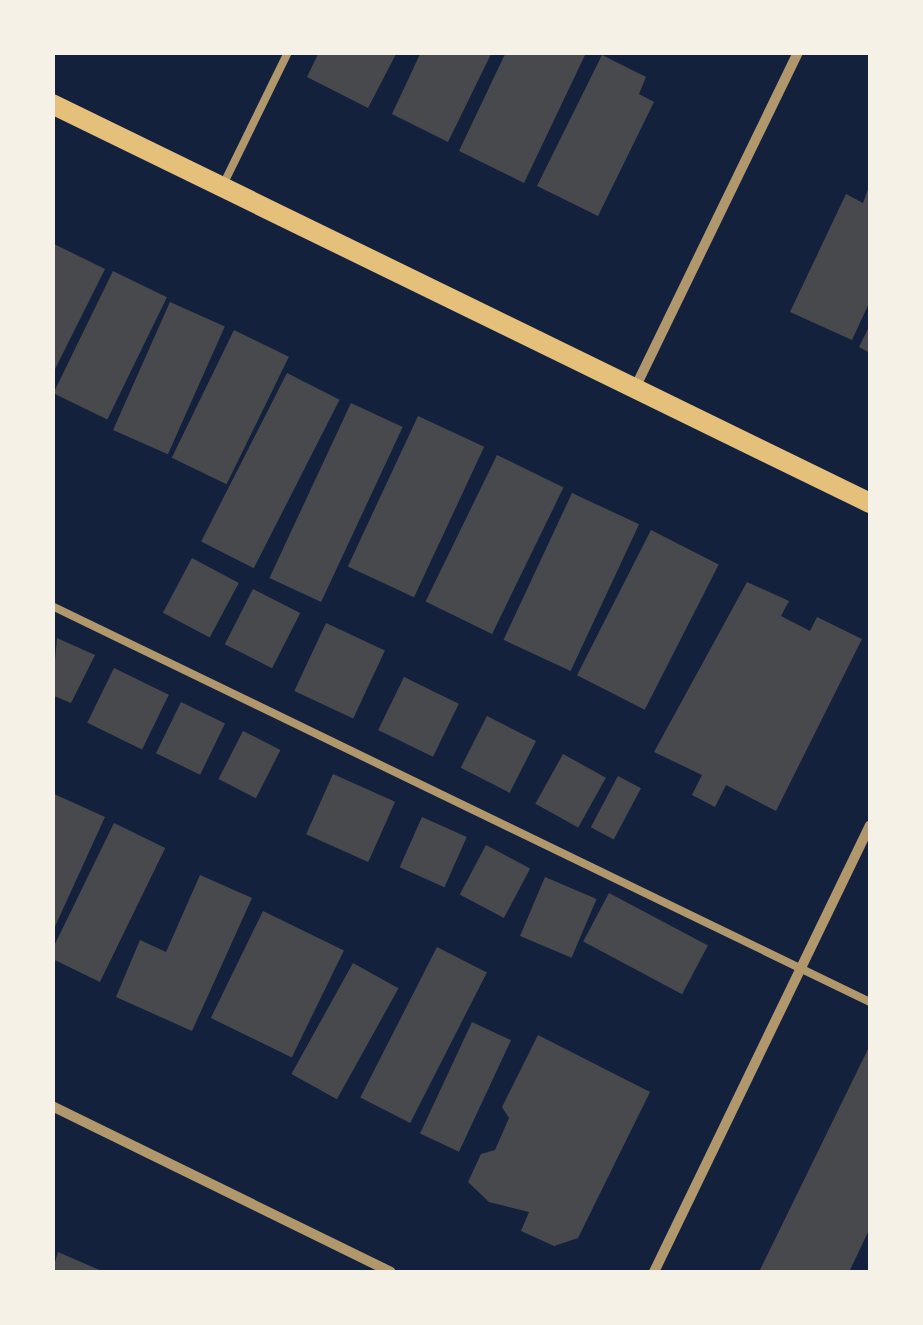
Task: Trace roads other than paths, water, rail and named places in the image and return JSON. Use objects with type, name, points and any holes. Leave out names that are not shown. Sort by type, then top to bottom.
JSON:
[{"type":"main road","points":[[52,104],[870,503]]},
{"type":"street","points":[[635,388],[798,52]]},
{"type":"street","points":[[654,1272],[870,826]]},
{"type":"street","points":[[52,1106],[391,1272]]},
{"type":"lane","points":[[222,187],[288,52]]},
{"type":"lane","points":[[52,606],[870,1002]]}]
